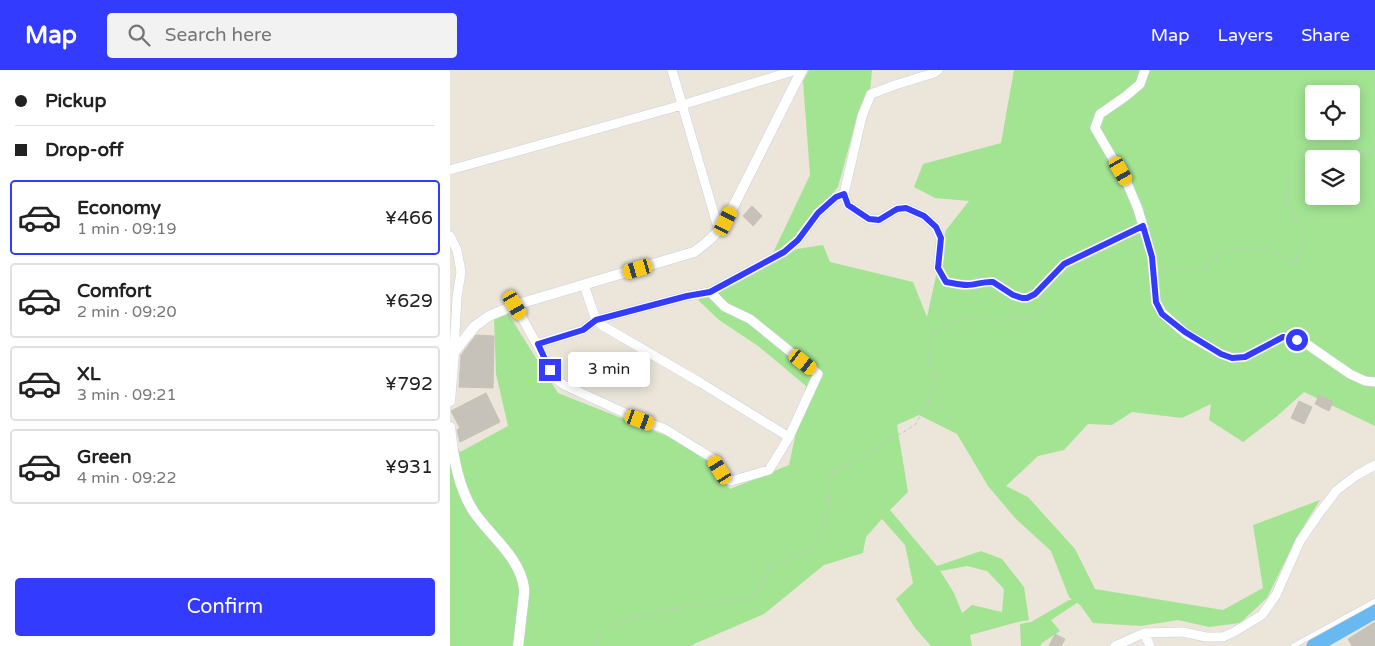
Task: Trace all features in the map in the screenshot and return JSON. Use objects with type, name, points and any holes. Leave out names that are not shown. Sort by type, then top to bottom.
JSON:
[{"type":"street","points":[[672,70],[719,231]]},
{"type":"street","points":[[450,170],[682,105],[796,70]]},
{"type":"street","points":[[454,352],[475,326],[490,316],[515,305],[694,252],[708,242],[726,221],[802,70]]},
{"type":"street","points":[[938,70],[871,94],[862,116],[844,194],[848,205],[869,219],[879,220],[897,209],[906,208],[924,216],[936,227],[941,238],[938,268],[946,282],[958,285],[993,282],[1013,295],[1027,298],[1035,294],[1064,264],[1143,226]]},
{"type":"street","points":[[1145,70],[1140,84],[1100,114],[1096,128],[1128,183],[1152,257],[1156,302],[1162,314],[1185,332],[1221,354],[1232,358],[1245,357],[1283,337],[1290,338],[1308,345],[1350,374],[1366,381],[1375,382]]},
{"type":"street","points":[[538,344],[583,330],[596,320],[687,296],[710,292],[784,252],[798,240],[818,213],[836,197],[844,194]]},
{"type":"street","points":[[450,236],[457,250],[461,272],[456,297],[450,401]]},
{"type":"street","points":[[584,285],[596,320],[603,326],[789,437]]},
{"type":"street","points":[[515,305],[556,379],[564,385],[640,420],[665,429],[712,458],[725,478],[731,481],[769,470],[789,437],[818,374],[750,320],[725,307],[710,292]]},
{"type":"street","points":[[450,427],[460,481],[467,500],[474,513],[508,552],[519,573],[524,589],[518,646]]},
{"type":"street","points":[[1115,646],[1144,633],[1183,632],[1206,637],[1223,636],[1234,632],[1262,615],[1276,595],[1300,541],[1320,512],[1337,490],[1357,474],[1375,465]]},
{"type":"street","points":[[1144,633],[1150,646]]},
{"type":"lane","points":[[1293,646],[1375,601]]},
{"type":"path","points":[[1360,153],[1375,152]]},
{"type":"path","points":[[1153,264],[1178,272],[1204,272],[1222,251],[1271,250],[1294,265],[1304,240],[1283,191],[1305,168]]},
{"type":"path","points":[[592,646],[608,629],[627,619],[662,610],[725,602],[756,595],[768,569],[816,547],[827,513],[831,474],[915,425],[936,383],[927,354],[935,332],[957,319],[1000,320],[1036,315],[1045,299]]},
{"type":"green space","points":[[809,70],[872,70],[870,92],[859,110],[838,187],[795,239],[772,255],[810,175],[803,81]]},
{"type":"green space","points":[[1014,70],[1375,70],[1375,426],[1304,392],[1276,417],[1243,442],[1209,420],[1211,404],[1182,418],[1132,412],[1112,425],[1088,424],[1064,450],[1038,456],[1006,486],[1028,497],[1075,549],[1095,589],[1223,610],[1263,588],[1253,525],[1320,500],[1297,537],[1267,598],[1240,623],[1209,627],[1178,620],[1141,626],[1093,623],[1077,603],[1051,620],[1060,631],[1040,646],[1021,646],[1020,624],[1031,622],[1072,600],[1069,597],[1051,551],[1015,518],[988,486],[957,434],[919,415],[897,425],[908,492],[890,510],[937,566],[981,551],[1002,559],[1024,587],[1029,620],[970,635],[972,646],[931,646],[916,629],[896,599],[913,583],[905,545],[882,519],[866,537],[863,553],[824,565],[764,614],[691,646],[450,646],[450,431],[460,452],[508,426],[496,374],[494,318],[507,312],[558,393],[672,438],[709,459],[730,489],[789,465],[806,386],[758,346],[719,320],[698,300],[779,260],[797,249],[823,245],[830,262],[913,282],[927,317],[946,230],[969,201],[935,198],[914,187],[923,164],[1001,143]],"holes":[[[967,566],[987,571],[1004,589],[1002,612],[972,605],[962,613],[954,593],[939,569],[941,571]]]},
{"type":"building","points":[[752,206],[762,216],[753,226],[743,216]]},
{"type":"building","points":[[476,335],[494,336],[493,388],[459,387],[461,355]]},
{"type":"building","points":[[486,393],[500,422],[460,442],[457,430],[460,428],[451,411]]},
{"type":"building","points":[[1319,395],[1333,402],[1329,411],[1315,404]]},
{"type":"building","points":[[1299,401],[1312,407],[1304,424],[1291,418]]},
{"type":"building","points":[[1375,622],[1375,646],[1352,646],[1348,639]]},
{"type":"building","points":[[1055,634],[1065,639],[1061,646],[1049,646]]},
{"type":"waterway","points":[[1314,646],[1375,611]]},
{"type":"route","points":[[550,370],[538,344],[583,330],[596,320],[687,296],[710,292],[784,252],[798,240],[818,213],[836,197],[844,194],[848,205],[869,219],[879,220],[897,209],[906,208],[924,216],[936,227],[941,238],[938,268],[946,282],[969,285],[993,282],[1013,295],[1022,298],[1035,294],[1064,264],[1143,226],[1152,257],[1156,302],[1162,314],[1185,332],[1221,354],[1232,358],[1245,357],[1283,337],[1297,340]]}]
